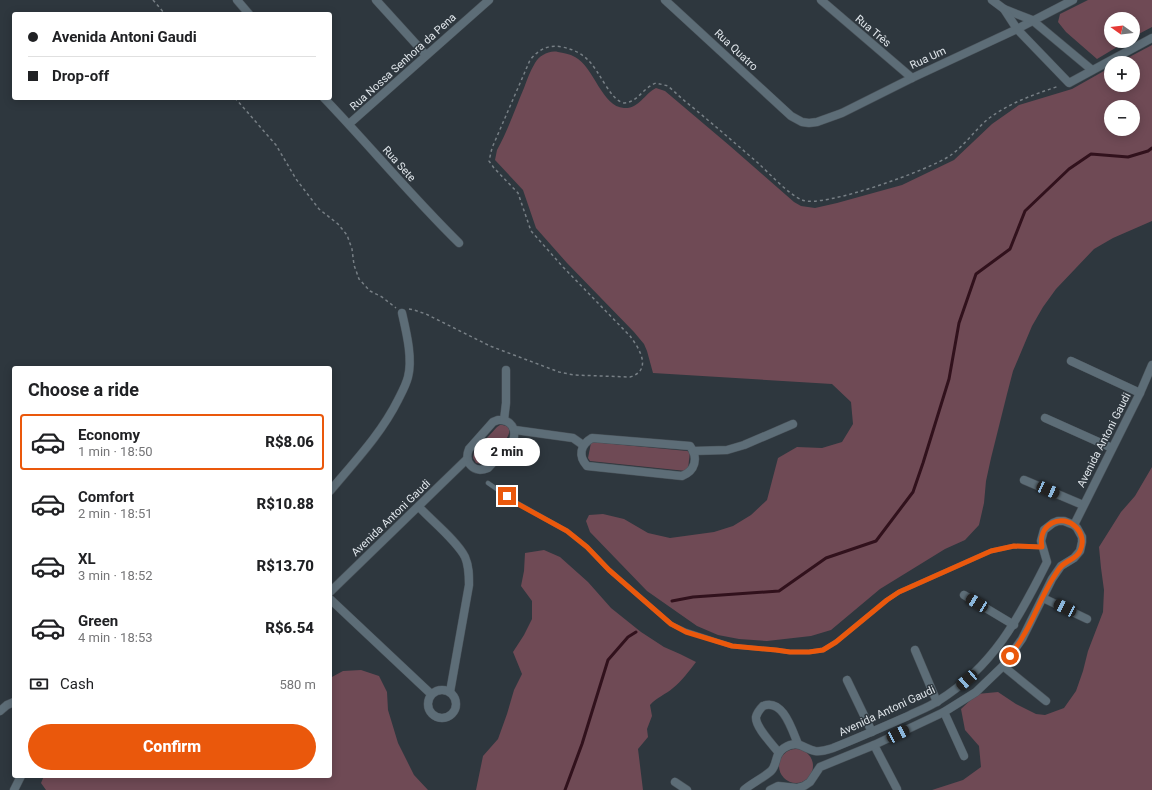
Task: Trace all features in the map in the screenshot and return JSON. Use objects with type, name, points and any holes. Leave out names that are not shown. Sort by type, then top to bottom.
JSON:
[{"type":"street","points":[[237,0],[247,12]]},
{"type":"street","points":[[376,0],[426,55]]},
{"type":"street","name":"Rua Nossa Senhora da Pena","points":[[349,124],[489,0]]},
{"type":"street","name":"Rua Quatro","points":[[665,0],[791,116]]},
{"type":"street","name":"Rua Três","points":[[821,0],[912,78]]},
{"type":"street","points":[[992,0],[1004,9],[1032,20],[1092,70]]},
{"type":"street","name":"Rua Um","points":[[791,116],[802,122],[817,122],[842,113],[912,78],[1017,29],[1073,0]]},
{"type":"street","points":[[1004,9],[1017,29],[1069,83],[1152,38]]},
{"type":"street","name":"Rua Sete","points":[[326,100],[433,218],[459,243]]},
{"type":"street","points":[[332,489],[375,438],[403,391],[408,376],[409,361],[402,313]]},
{"type":"street","points":[[1071,361],[1140,393]]},
{"type":"street","name":"Avenida Antoni Gaudi","points":[[798,744],[817,752],[825,751],[872,732],[937,702],[977,671],[998,648],[1014,625],[1047,562],[1041,541],[1044,530],[1053,523],[1064,521],[1074,525],[1140,393],[1152,365]]},
{"type":"street","points":[[504,420],[506,403],[506,370]]},
{"type":"street","points":[[1045,418],[1112,448]]},
{"type":"street","points":[[504,420],[513,425],[515,430],[513,440],[488,468],[478,470],[469,464],[467,454],[469,449],[493,422],[504,420]]},
{"type":"street","points":[[693,451],[727,450],[744,445],[793,424]]},
{"type":"street","points":[[515,430],[573,438],[583,445]]},
{"type":"street","points":[[592,438],[690,446],[695,456],[694,466],[687,474],[682,476],[587,466],[581,456],[583,445],[592,438]]},
{"type":"street","name":"Avenida Antoni Gaudi","points":[[332,590],[467,460]]},
{"type":"street","points":[[1024,480],[1083,505]]},
{"type":"street","points":[[419,507],[457,546],[465,557],[469,571],[469,585],[450,692],[456,705],[452,714],[443,718],[434,716],[430,713],[428,703],[432,694],[440,690],[450,692]]},
{"type":"street","points":[[770,790],[778,786],[798,788],[804,786],[810,782],[820,767],[874,745],[944,712],[976,692],[1003,666],[1022,639],[1052,579],[1061,566],[1074,558],[1080,551],[1082,537],[1078,528],[1074,525]]},
{"type":"street","points":[[964,595],[1014,625]]},
{"type":"street","points":[[1043,598],[1087,619]]},
{"type":"street","points":[[332,601],[432,694]]},
{"type":"street","points":[[915,650],[937,702]]},
{"type":"street","points":[[1003,666],[1046,701]]},
{"type":"street","points":[[847,680],[872,732]]},
{"type":"street","points":[[0,711],[12,703]]},
{"type":"street","points":[[744,790],[772,770],[779,753],[784,748],[790,745],[798,744],[783,712],[772,705],[763,706],[758,712],[756,721],[766,737],[779,753]]},
{"type":"street","points":[[944,712],[964,756]]},
{"type":"street","points":[[874,745],[897,789]]},
{"type":"street","points":[[14,790],[20,778]]},
{"type":"street","points":[[675,782],[687,790]]},
{"type":"lane","points":[[488,483],[516,503],[567,531],[587,547],[609,570],[671,624],[686,632],[732,646],[745,648],[790,652],[823,650],[836,642],[899,592],[991,551],[1014,546],[1042,547]]},
{"type":"path","points":[[153,0],[163,12]]},
{"type":"path","points":[[237,100],[276,145],[296,179],[319,208],[338,224],[347,235],[352,249],[354,265],[360,279],[370,291],[382,297],[402,313],[406,310],[414,310],[486,344],[559,372],[574,375],[624,378],[636,376],[642,366],[639,347],[531,231],[518,193],[489,161],[492,148],[530,60],[541,50],[554,45],[578,51],[587,58],[598,72],[614,97],[623,103],[633,101],[649,86],[656,83],[668,86],[734,141],[797,197],[803,201],[814,202],[835,198],[900,179],[927,168],[951,156],[988,119],[1017,100],[1069,83]]},
{"type":"shaded area","points":[[1088,0],[1152,0],[1152,27],[1140,33],[1140,12],[1104,12],[1104,48],[1115,48],[1097,59],[1066,32],[1058,22],[1060,14]]},
{"type":"shaded area","points":[[1152,45],[1152,221],[1113,238],[1094,249],[1056,289],[1032,326],[1013,371],[991,458],[979,525],[965,540],[945,549],[880,589],[831,630],[811,636],[767,641],[739,639],[718,635],[697,626],[647,591],[590,532],[586,521],[589,515],[603,514],[624,519],[648,533],[670,538],[714,532],[733,526],[751,515],[767,500],[778,458],[797,447],[822,448],[842,442],[853,424],[851,402],[832,384],[653,373],[644,344],[536,228],[523,190],[495,160],[497,150],[530,72],[537,60],[545,54],[551,52],[564,53],[575,57],[588,69],[610,101],[616,106],[624,108],[629,108],[638,104],[656,88],[665,91],[794,202],[801,206],[815,208],[902,185],[954,160],[992,124],[1019,105],[1072,89],[1104,71],[1104,92],[1140,92],[1140,56],[1131,56]]},
{"type":"shaded area","points":[[500,425],[507,426],[509,430],[508,436],[499,449],[485,463],[476,463],[473,458],[474,452]]},
{"type":"shaded area","points":[[592,442],[687,451],[690,452],[688,469],[686,471],[590,461],[588,458]]},
{"type":"shaded area","points":[[1152,467],[1152,790],[932,790],[963,780],[981,767],[979,746],[965,730],[961,709],[977,694],[998,692],[1016,704],[1036,714],[1045,715],[1064,708],[1076,691],[1088,651],[1103,612],[1104,590],[1099,547],[1121,512],[1135,496]]},
{"type":"shaded area","points":[[544,550],[560,557],[588,582],[611,608],[641,632],[664,647],[696,662],[676,685],[650,705],[652,716],[647,729],[648,737],[638,749],[643,790],[476,790],[483,756],[498,739],[514,690],[522,674],[513,652],[532,619],[532,601],[521,586],[525,553]]},
{"type":"shaded area","points":[[361,670],[379,676],[387,692],[388,710],[398,743],[414,775],[428,790],[46,790],[41,783],[43,778],[332,778],[332,677],[343,671]]},
{"type":"shaded area","points":[[796,749],[808,754],[813,766],[808,778],[796,783],[784,778],[779,766],[784,754]]},
{"type":"waterway","points":[[672,601],[693,597],[779,591],[826,558],[876,541],[913,492],[949,379],[959,323],[976,274],[1010,249],[1025,211],[1069,169],[1091,154],[1128,157],[1148,151],[1152,148]]},
{"type":"waterway","points":[[565,790],[582,744],[608,660],[628,637],[636,632]]},
{"type":"route","points":[[507,496],[516,503],[567,531],[587,547],[609,570],[671,624],[686,632],[732,646],[790,652],[823,650],[836,642],[899,592],[991,551],[1014,546],[1042,547],[1042,536],[1044,530],[1048,526],[1058,521],[1069,522],[1078,528],[1082,537],[1082,546],[1080,551],[1074,558],[1061,566],[1052,579],[1022,639],[1010,656]]}]
